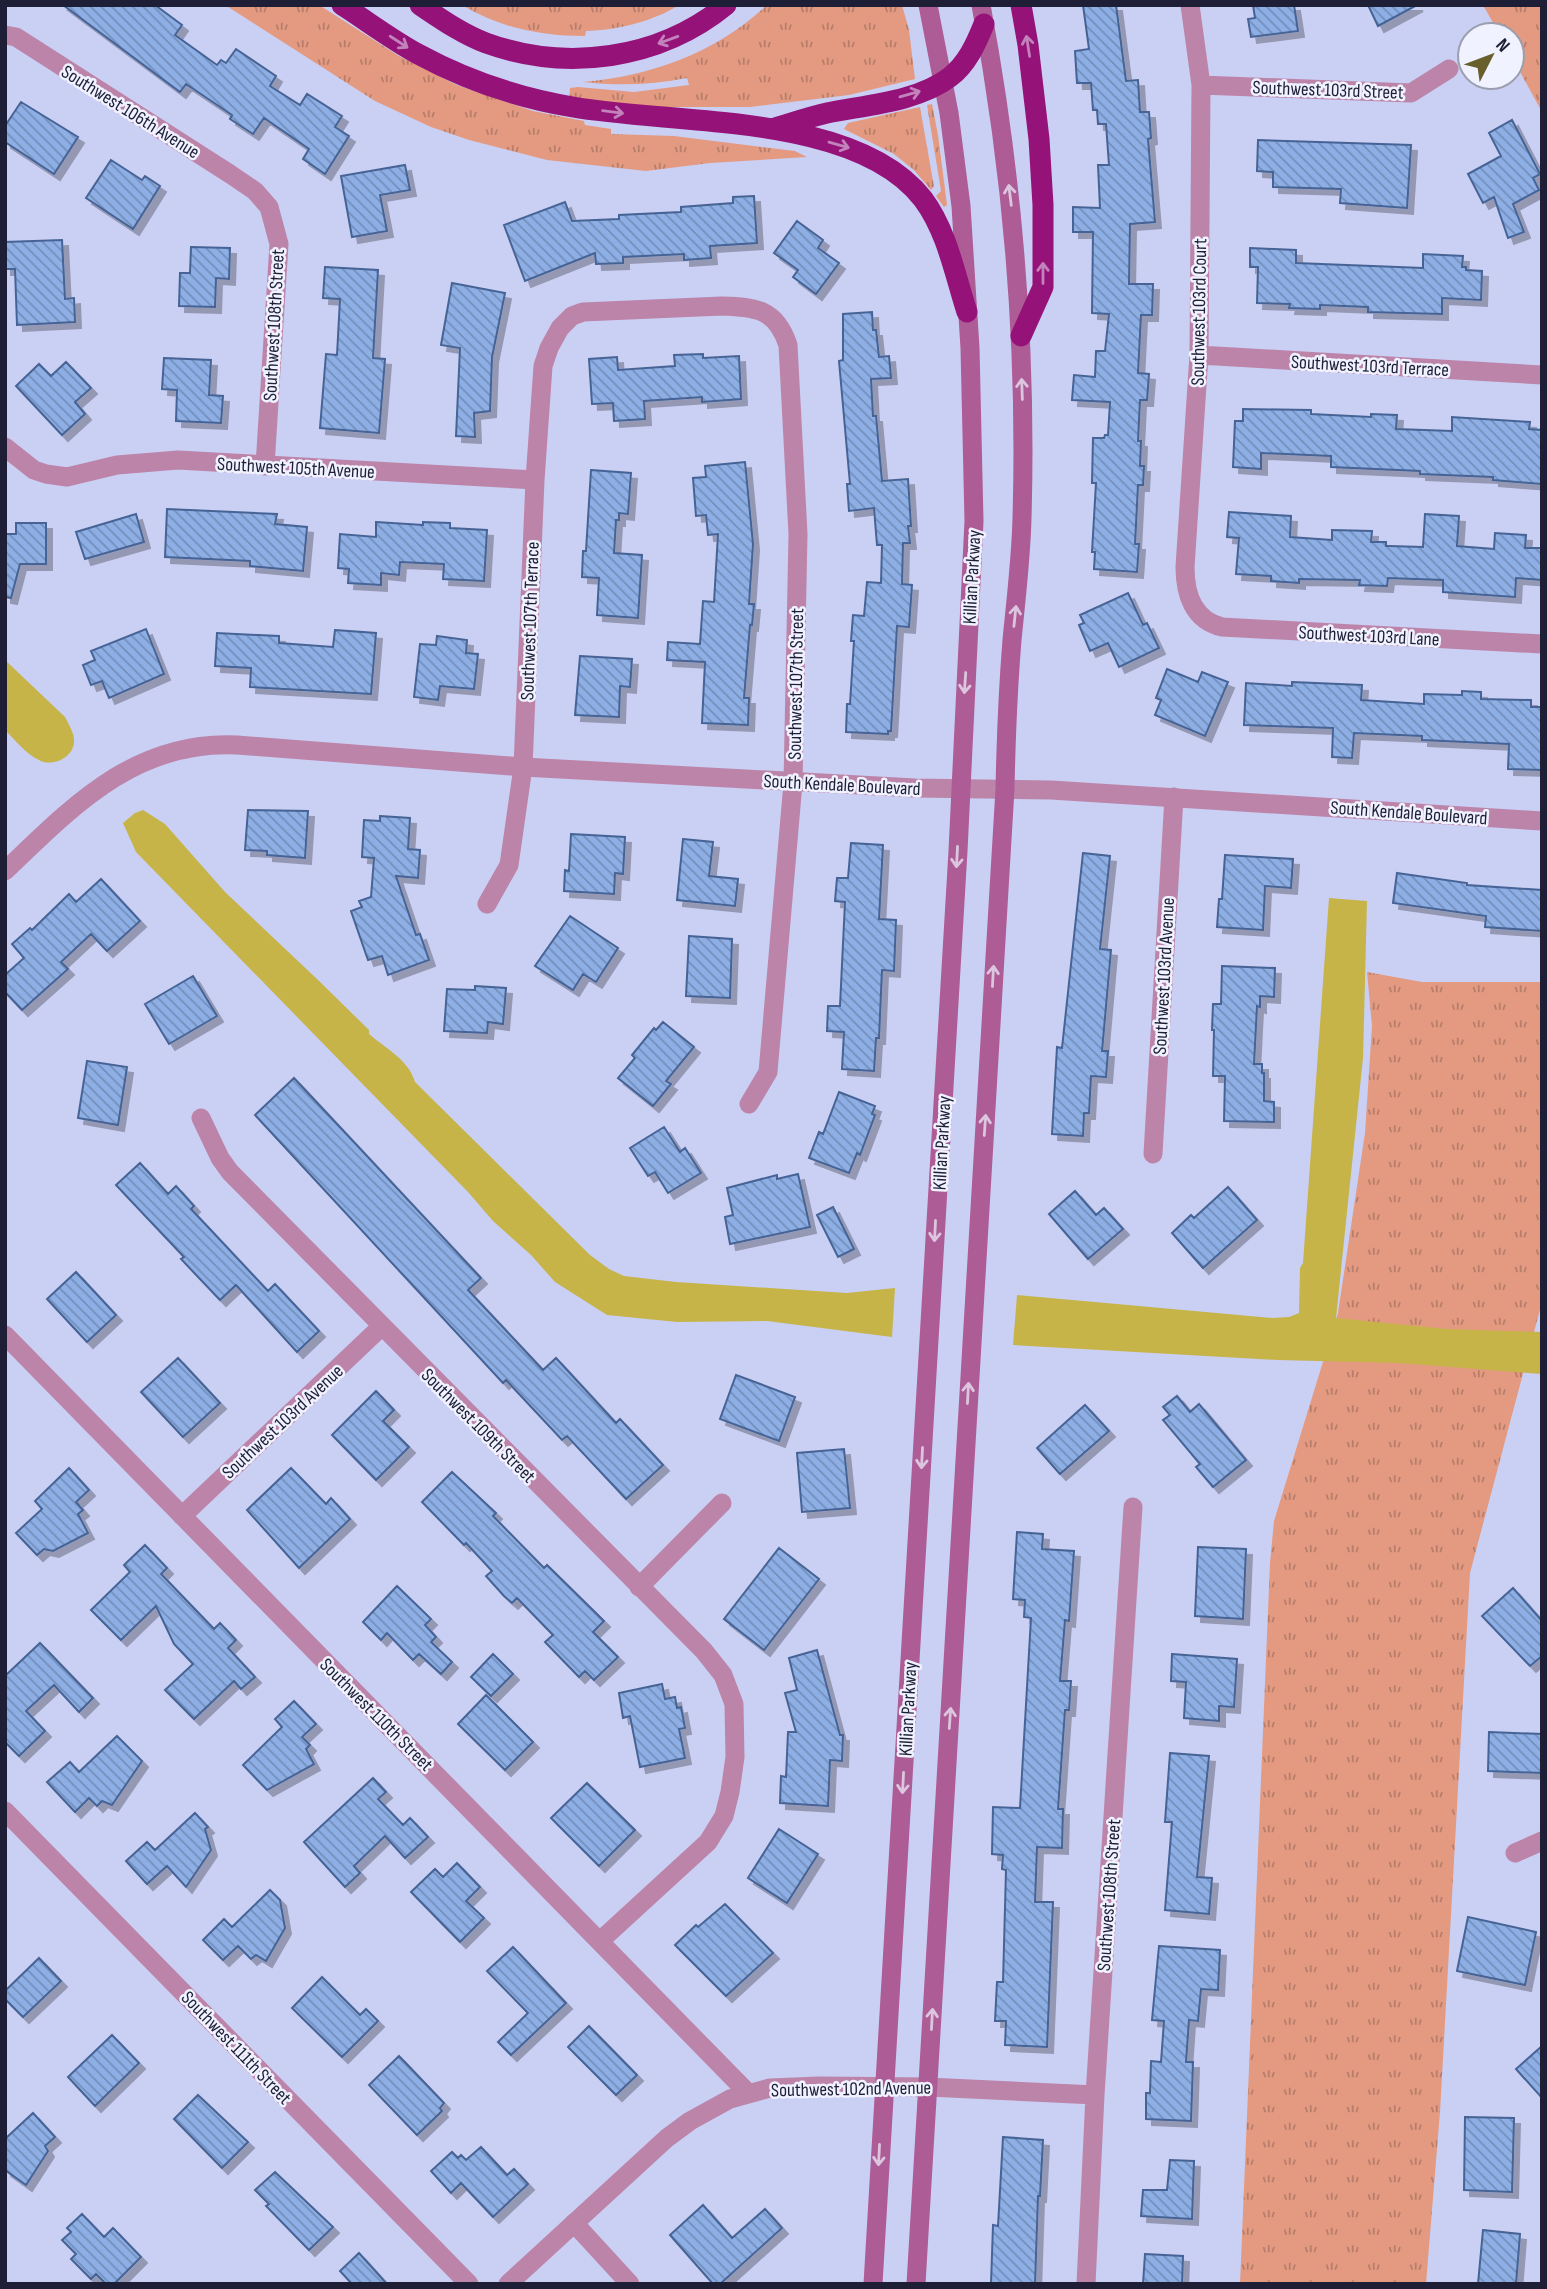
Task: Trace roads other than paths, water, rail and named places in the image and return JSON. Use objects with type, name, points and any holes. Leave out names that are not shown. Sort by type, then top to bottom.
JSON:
[{"type":"highway","points":[[342,5],[415,53],[454,73],[529,97],[572,107],[773,128],[866,154],[888,166],[923,200],[941,231],[967,312]]},
{"type":"highway","points":[[420,5],[484,43],[523,54],[561,60],[602,57],[641,50],[680,35],[726,5]]},
{"type":"highway","points":[[1021,5],[1036,109],[1043,205],[1043,287],[1021,336]]},
{"type":"highway","points":[[773,128],[912,95],[943,82],[962,66],[977,42],[983,15]]},
{"type":"main road","name":"Killian Parkway","points":[[873,2284],[943,1106],[974,522],[973,411],[960,194],[928,5]]},
{"type":"main road","points":[[916,2284],[1009,684],[1022,522],[1024,442],[1021,336],[1012,209],[983,15]]},
{"type":"street","name":"Southwest 103rd Court","points":[[1189,5],[1201,85],[1199,355],[1185,567],[1187,590],[1200,615]]},
{"type":"street","name":"Southwest 106th Avenue","points":[[5,35],[16,37],[255,191]]},
{"type":"street","name":"Southwest 103rd Street","points":[[1201,85],[1412,93],[1449,69]]},
{"type":"street","name":"Southwest 108th Street","points":[[255,191],[272,212],[279,244],[265,466]]},
{"type":"street","name":"Southwest 107th Street","points":[[557,333],[572,317],[587,311],[745,306],[761,310],[772,317],[783,331],[788,345],[798,534],[793,783],[768,1072],[749,1104]]},
{"type":"street","name":"Southwest 107th Terrace","points":[[487,905],[509,864],[523,767],[535,480],[543,366],[548,348],[557,333]]},
{"type":"street","name":"Southwest 103rd Terrace","points":[[1199,355],[1542,375]]},
{"type":"street","name":"Southwest 105th Avenue","points":[[5,447],[34,470],[58,476],[78,475],[144,462],[178,460],[535,480]]},
{"type":"street","name":"Southwest 103rd Lane","points":[[1200,615],[1222,627],[1542,644]]},
{"type":"street","name":"South Kendale Boulevard","points":[[5,871],[85,796],[119,774],[146,761],[187,747],[222,744],[523,767],[793,783],[1174,797],[1542,821]]},
{"type":"street","name":"Southwest 103rd Avenue","points":[[1153,1154],[1174,797]]},
{"type":"street","name":"Southwest 109th Street","points":[[201,1118],[225,1165],[704,1651],[723,1675],[734,1704],[735,1739],[730,1792],[724,1816],[704,1847],[600,1941]]},
{"type":"street","name":"Southwest 103rd Avenue","points":[[182,1516],[382,1326]]},
{"type":"street","name":"Southwest 110th Street","points":[[5,1335],[748,2093]]},
{"type":"street","points":[[639,1587],[722,1503]]},
{"type":"street","name":"Southwest 108th Street","points":[[1086,2284],[1095,2095],[1133,1507]]},
{"type":"street","name":"Southwest 111th Street","points":[[5,1811],[469,2284]]},
{"type":"street","points":[[1515,1853],[1542,1841]]},
{"type":"street","name":"Southwest 102nd Avenue","points":[[508,2284],[667,2138],[690,2121],[730,2099],[748,2093],[782,2086],[928,2087],[1095,2095]]},
{"type":"street","points":[[574,2223],[630,2284]]}]
